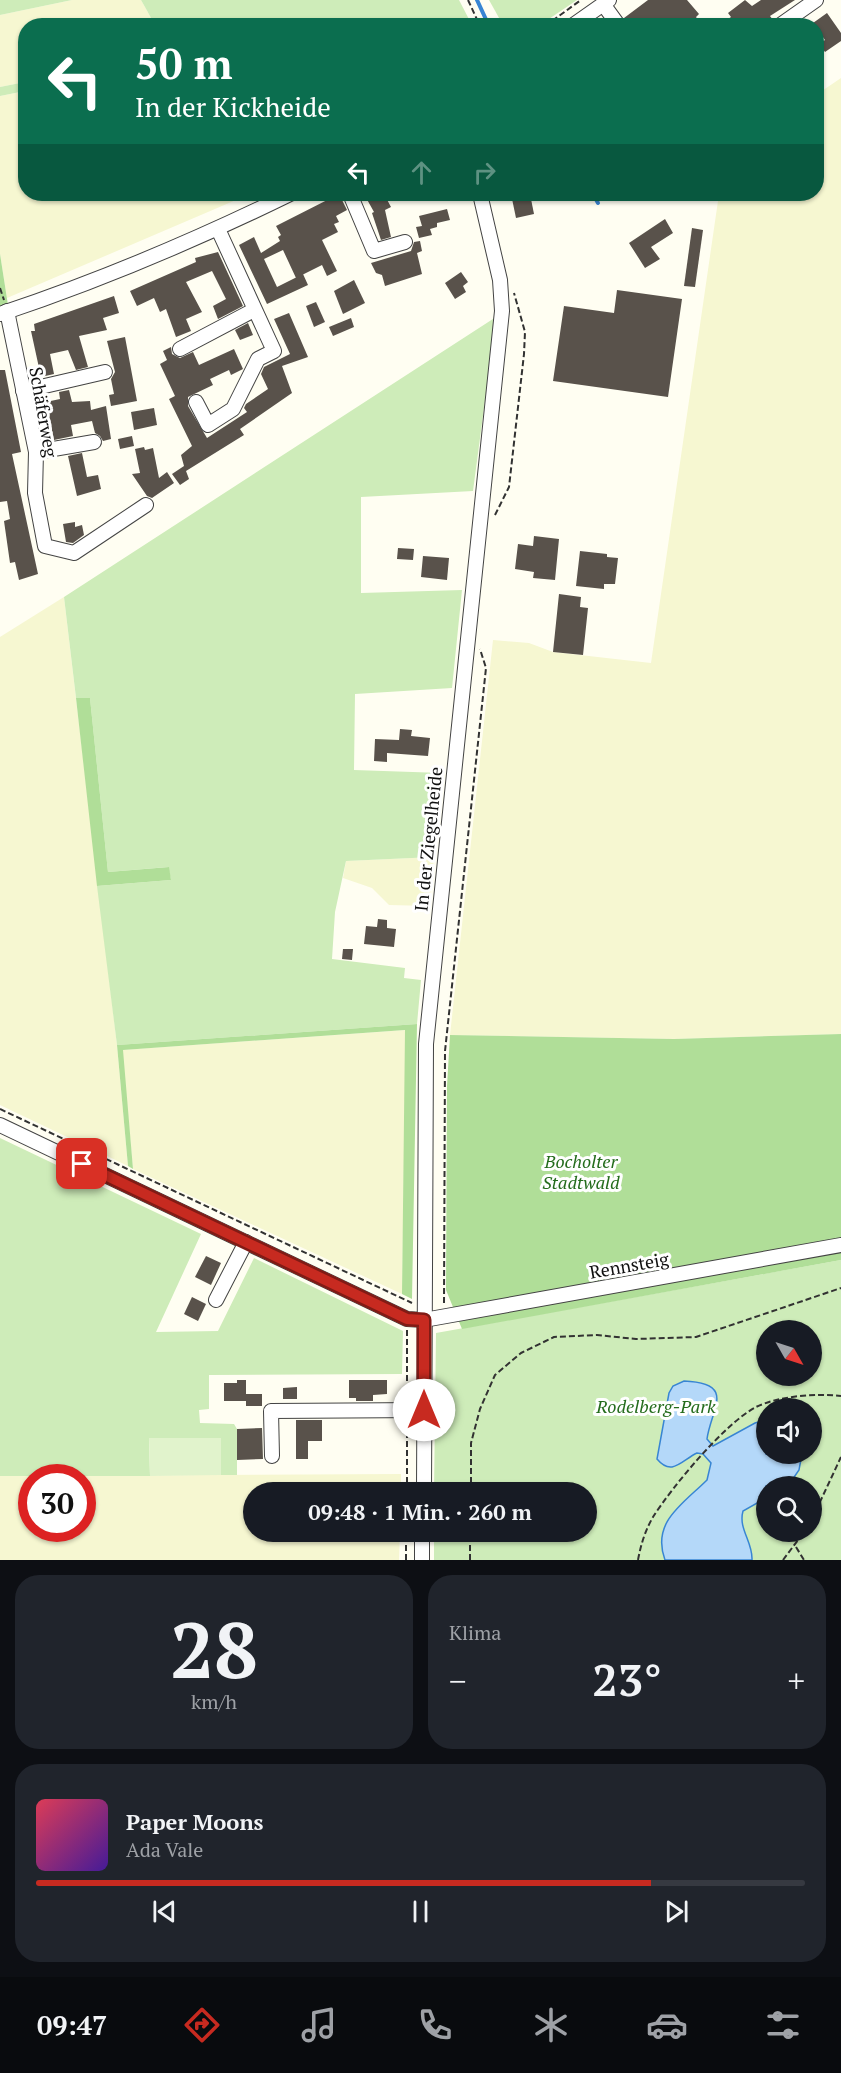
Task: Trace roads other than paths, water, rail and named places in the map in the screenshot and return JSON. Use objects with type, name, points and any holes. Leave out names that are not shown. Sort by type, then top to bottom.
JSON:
[{"type":"street","points":[[790,18],[816,0]]},
{"type":"street","points":[[583,18],[606,2],[615,18]]},
{"type":"street","name":"Schäferweg","points":[[146,505],[74,553],[45,546],[35,493],[36,452],[4,313],[218,229],[276,201]]},
{"type":"street","points":[[353,201],[374,251],[405,242]]},
{"type":"street","name":"In der Ziegelheide","points":[[424,1482],[426,1044],[502,311],[500,280],[482,201]]},
{"type":"street","points":[[196,402],[208,425],[227,414],[233,409],[258,359],[274,351],[218,229]]},
{"type":"street","points":[[180,349],[254,310]]},
{"type":"street","points":[[23,391],[105,372]]},
{"type":"street","points":[[36,452],[94,441]]},
{"type":"street","points":[[0,1125],[407,1319],[424,1320]]},
{"type":"street","points":[[216,1300],[246,1242]]},
{"type":"street","name":"Rennsteig","points":[[424,1320],[841,1245]]},
{"type":"street","points":[[272,1456],[271,1411],[424,1410]]},
{"type":"street","points":[[422,1542],[422,1560]]},
{"type":"water","points":[[684,1381],[700,1383],[711,1387],[716,1392],[717,1399],[707,1439],[713,1446],[756,1423],[756,1464],[800,1464],[795,1476],[756,1476],[756,1504],[743,1511],[742,1518],[752,1560],[665,1560],[662,1535],[666,1524],[679,1506],[707,1480],[711,1463],[703,1454],[697,1453],[672,1467],[667,1467],[657,1459],[669,1393],[673,1386]]},
{"type":"waterway","points":[[477,0],[485,18]]},
{"type":"park label","name":"Bocholter Stadtwald","points":[[581,1171]]},
{"type":"park label","name":"Rodelberg-Park","points":[[656,1406]]}]
